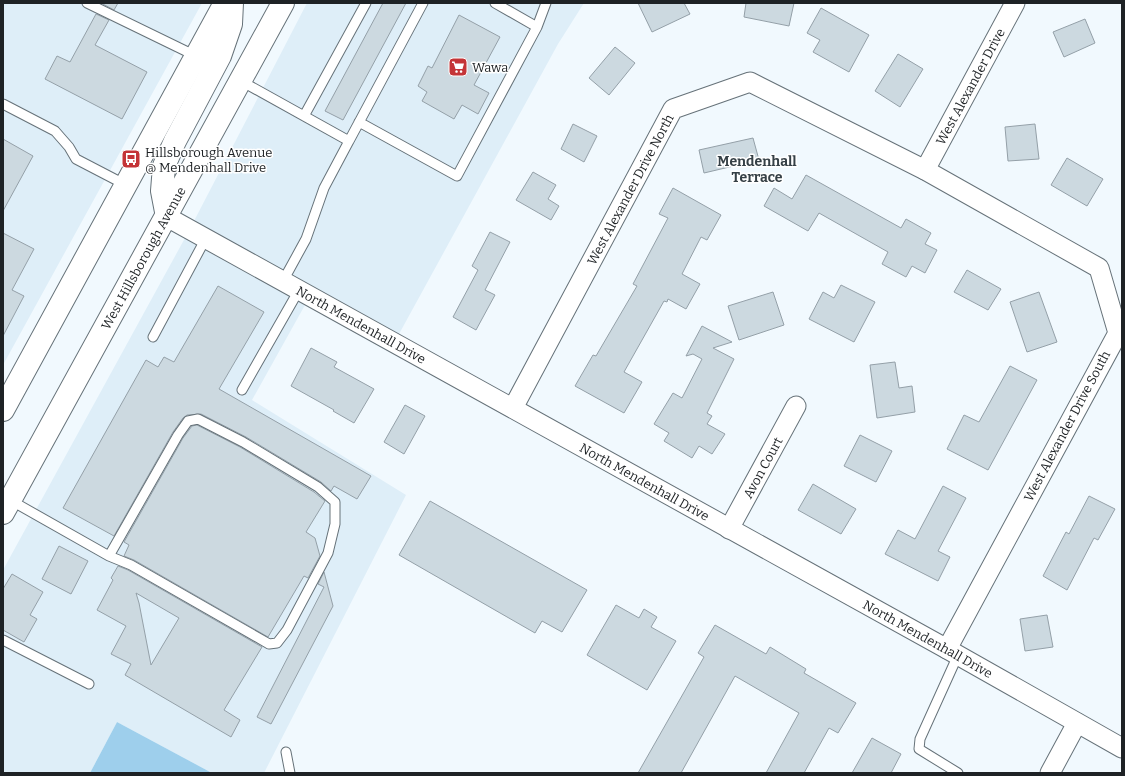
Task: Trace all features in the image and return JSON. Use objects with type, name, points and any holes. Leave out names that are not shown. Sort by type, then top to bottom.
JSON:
[{"type":"main road","points":[[3,410],[225,3]]},
{"type":"main road","points":[[167,217],[162,191],[164,166],[175,141],[220,56],[231,24],[232,3]]},
{"type":"main road","name":"West Hillsborough Avenue","points":[[7,507],[283,3]]},
{"type":"street","name":"West Alexander Drive","points":[[925,170],[1015,3]]},
{"type":"street","name":"West Alexander Drive North","points":[[513,408],[672,109],[750,82],[925,170]]},
{"type":"street","name":"West Alexander Drive South","points":[[925,170],[1099,268],[1118,333],[952,652]]},
{"type":"street","name":"North Mendenhall Drive","points":[[167,217],[952,652],[1122,748]]},
{"type":"street","name":"Avon Court","points":[[729,529],[796,406]]},
{"type":"street","points":[[1050,773],[1077,723]]},
{"type":"lane","points":[[87,3],[196,56]]},
{"type":"lane","points":[[304,116],[366,3]]},
{"type":"lane","points":[[242,390],[291,285],[324,188],[423,3]]},
{"type":"lane","points":[[495,3],[537,27]]},
{"type":"lane","points":[[359,122],[457,176],[537,27],[546,3]]},
{"type":"lane","points":[[241,81],[349,141]]},
{"type":"lane","points":[[3,104],[54,131],[69,147],[76,159],[126,185]]},
{"type":"lane","points":[[154,337],[206,238]]},
{"type":"lane","points":[[7,507],[109,556],[131,565],[269,644],[277,643],[287,630],[328,553],[336,524],[335,502],[318,487],[243,442],[198,419],[188,421],[178,435],[109,556]]},
{"type":"lane","points":[[3,640],[89,684]]},
{"type":"lane","points":[[952,652],[920,739],[920,749],[958,773]]},
{"type":"lane","points":[[286,752],[290,773]]},
{"type":"shaded area","points":[[3,3],[202,3],[3,365]]},
{"type":"shaded area","points":[[307,3],[584,3],[558,44],[399,334],[194,221]]},
{"type":"shaded area","points":[[185,238],[305,305],[252,400],[406,495],[264,773],[212,773],[117,722],[90,773],[3,773],[3,570]]},
{"type":"shaded area","points":[[117,722],[212,773],[90,773]]},
{"type":"building","points":[[101,3],[118,3],[114,10]]},
{"type":"building","points":[[383,3],[406,3],[343,120],[325,111]]},
{"type":"building","points":[[638,3],[684,3],[690,14],[652,32]]},
{"type":"building","points":[[746,3],[794,3],[789,26],[744,17]]},
{"type":"building","points":[[821,8],[869,35],[849,72],[813,52],[820,40],[807,33]]},
{"type":"building","points":[[96,14],[109,20],[95,45],[147,72],[122,119],[45,79],[57,56],[70,62]]},
{"type":"building","name":"Wawa","points":[[459,15],[500,37],[474,85],[489,93],[478,114],[462,105],[454,119],[422,101],[427,92],[418,86],[428,66],[432,68]]},
{"type":"building","points":[[1085,19],[1095,43],[1064,57],[1053,32]]},
{"type":"building","points":[[615,47],[635,63],[609,95],[589,78]]},
{"type":"building","points":[[898,54],[923,69],[900,107],[875,91]]},
{"type":"building","points":[[573,124],[597,136],[584,162],[561,149]]},
{"type":"building","points":[[1035,124],[1039,159],[1008,161],[1005,127]]},
{"type":"building","points":[[753,138],[759,160],[704,173],[699,150]]},
{"type":"building","points":[[3,139],[33,156],[3,211]]},
{"type":"building","points":[[1067,158],[1103,179],[1087,206],[1051,185]]},
{"type":"building","points":[[533,172],[556,185],[548,199],[559,206],[551,220],[516,200]]},
{"type":"building","points":[[806,175],[901,228],[906,219],[931,233],[925,244],[937,250],[925,273],[912,266],[906,277],[882,264],[888,252],[819,213],[808,231],[764,206],[774,188],[792,199]]},
{"type":"building","points":[[673,188],[721,215],[707,240],[701,237],[682,274],[700,284],[686,309],[668,299],[667,302],[664,301],[624,372],[642,382],[624,413],[575,386],[593,355],[596,356],[637,286],[633,284],[668,218],[659,214]]},
{"type":"building","points":[[490,232],[510,242],[485,290],[495,295],[476,330],[453,317],[478,270],[472,266]]},
{"type":"building","points":[[3,233],[34,249],[12,290],[24,296],[3,336]]},
{"type":"building","points":[[967,270],[1001,289],[988,310],[954,292]]},
{"type":"building","points":[[841,285],[875,302],[854,342],[809,319],[823,292],[834,298]]},
{"type":"building","points":[[218,286],[264,312],[219,389],[371,476],[357,499],[334,486],[331,491],[321,482],[246,437],[201,414],[187,415],[173,432],[114,536],[63,508],[146,360],[158,367],[164,357],[174,362]]},
{"type":"building","points":[[773,292],[784,325],[739,340],[728,306]]},
{"type":"building","points":[[1039,292],[1057,342],[1027,352],[1010,302]]},
{"type":"building","points":[[702,326],[732,342],[713,348],[734,359],[707,413],[712,416],[707,424],[725,434],[712,454],[699,446],[692,458],[664,441],[669,433],[654,424],[673,393],[682,398],[702,359],[693,354],[686,356]]},
{"type":"building","points":[[311,348],[337,362],[334,367],[374,389],[354,423],[291,386]]},
{"type":"building","points":[[895,362],[899,388],[912,386],[915,412],[877,418],[870,365]]},
{"type":"building","points":[[1010,366],[1037,380],[988,470],[947,449],[964,415],[979,422]]},
{"type":"building","points":[[405,405],[425,416],[404,454],[384,442]]},
{"type":"building","points":[[197,425],[240,447],[314,492],[325,501],[306,532],[315,538],[320,556],[308,578],[304,576],[268,637],[134,560],[124,556],[129,545],[124,542],[183,438],[192,426]]},
{"type":"building","points":[[860,435],[892,451],[876,482],[844,466]]},
{"type":"building","points":[[813,484],[856,509],[841,534],[798,510]]},
{"type":"building","points":[[943,486],[966,498],[938,551],[950,557],[938,581],[885,554],[898,530],[915,539]]},
{"type":"building","points":[[1089,496],[1115,509],[1098,540],[1094,538],[1067,590],[1043,576],[1066,532],[1069,534]]},
{"type":"building","points":[[430,501],[587,590],[562,632],[542,621],[535,633],[399,555]]},
{"type":"building","points":[[59,546],[88,561],[71,594],[42,579]]},
{"type":"building","points":[[118,566],[128,570],[262,647],[224,710],[240,720],[231,737],[125,675],[131,664],[111,654],[126,626],[97,610],[113,580],[111,578]],"holes":[[[136,593],[179,618],[151,665]]]},
{"type":"building","points":[[324,572],[333,606],[271,724],[257,717],[324,587],[318,584]]},
{"type":"building","points":[[12,574],[43,592],[30,615],[37,619],[24,642],[3,630],[3,589]]},
{"type":"building","points":[[616,605],[639,618],[644,609],[657,617],[651,627],[676,641],[647,690],[587,655]]},
{"type":"building","points":[[1047,615],[1053,647],[1025,651],[1020,619]]},
{"type":"building","points":[[715,625],[766,654],[770,647],[806,669],[804,673],[856,703],[838,733],[829,728],[804,773],[766,773],[799,713],[735,676],[681,773],[638,773],[704,657],[698,653]]},
{"type":"building","points":[[872,738],[901,754],[891,773],[852,773]]},
{"type":"place","name":"Wawa","points":[[458,67]]},
{"type":"place","name":"Hillsborough Avenue @ Mendenhall Drive","points":[[131,159]]},
{"type":"district","name":"Mendenhall Terrace","points":[[757,170]]}]
